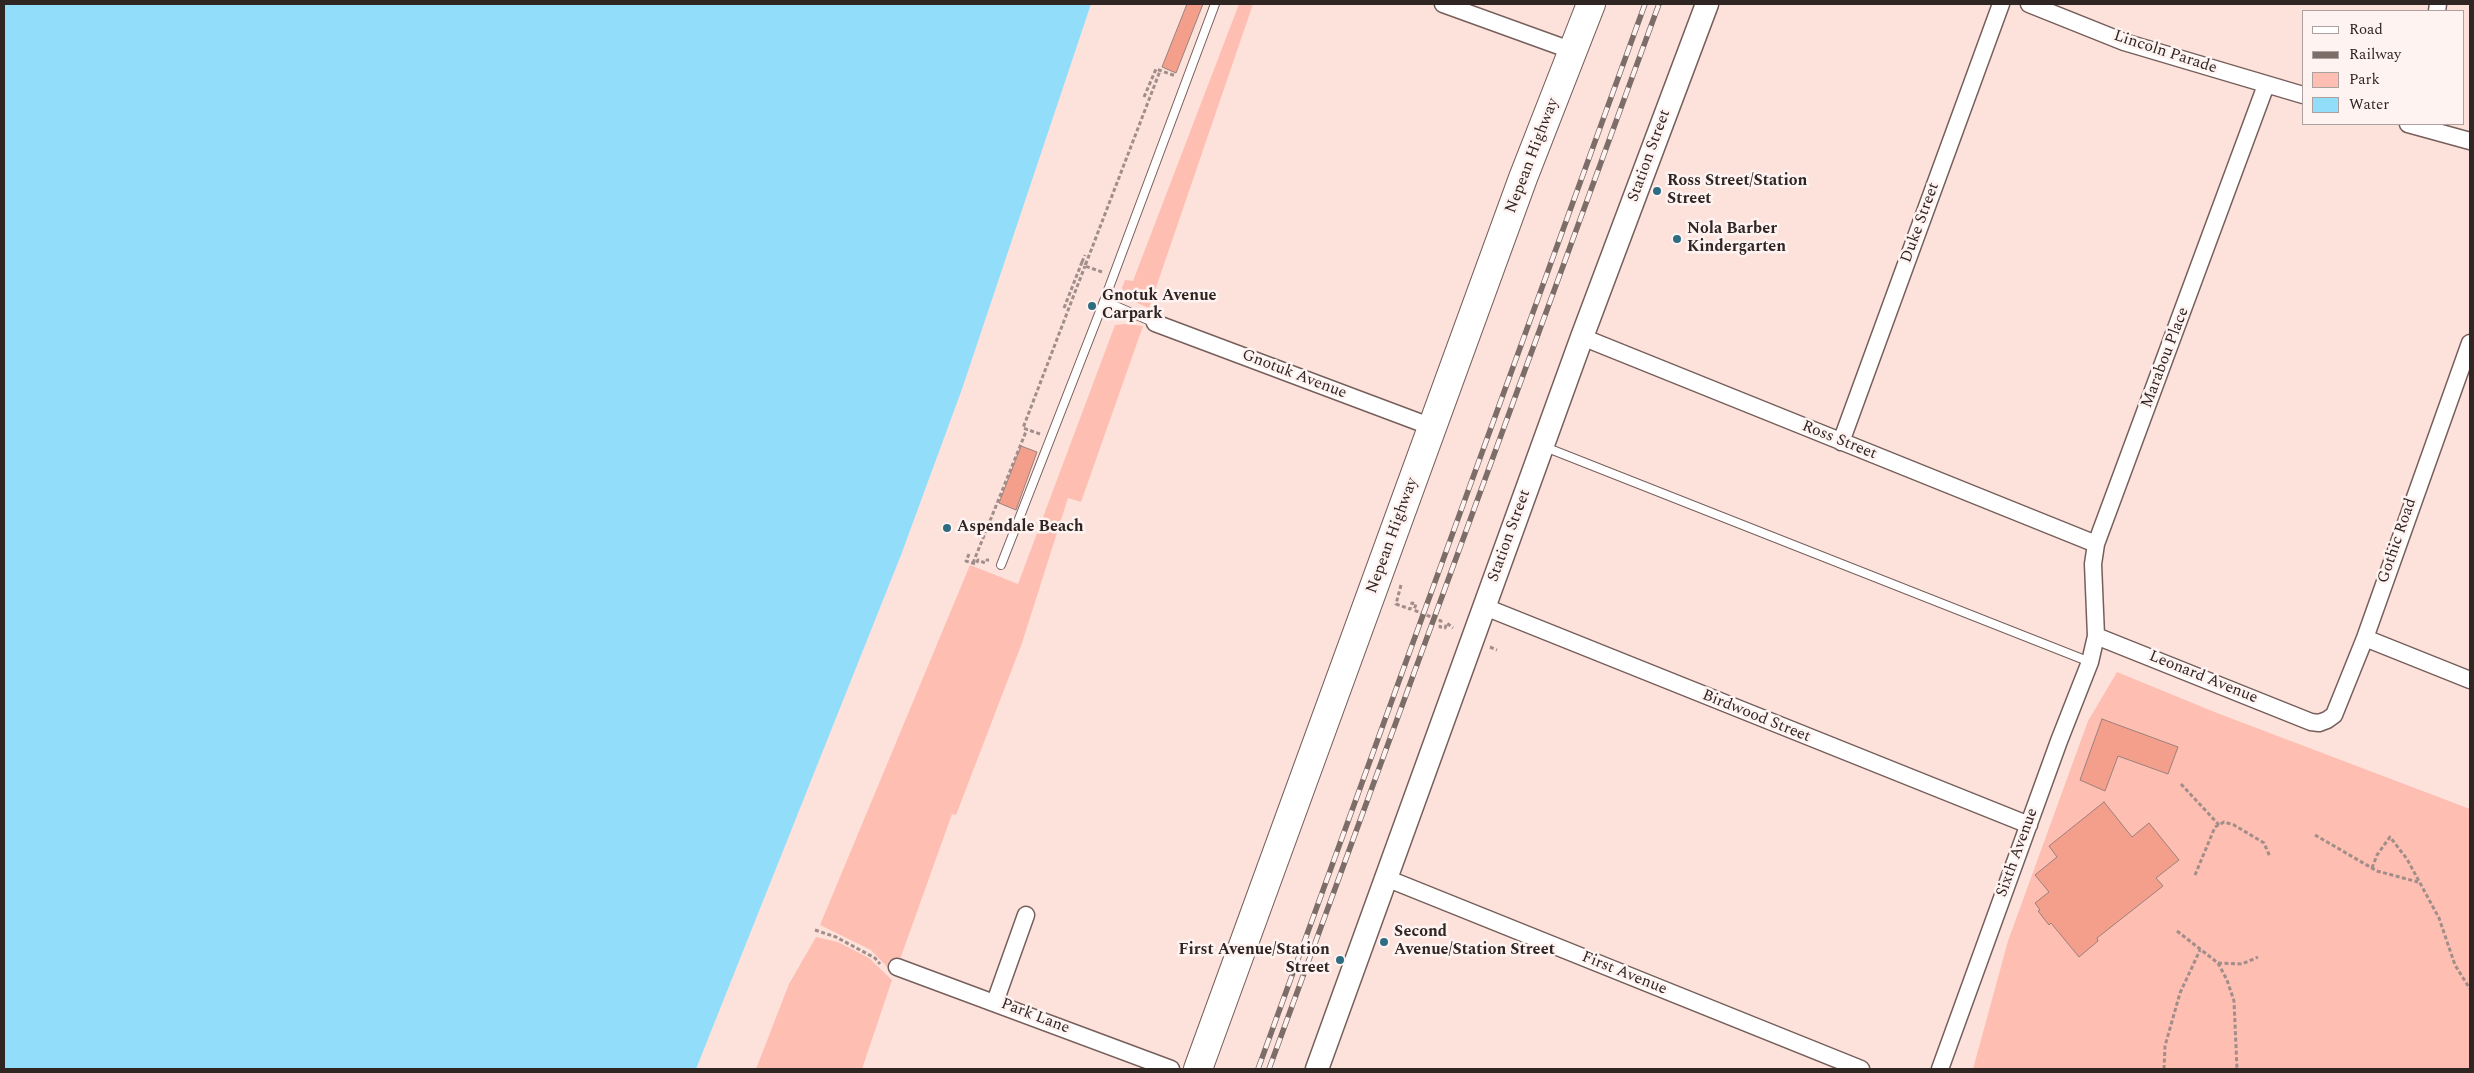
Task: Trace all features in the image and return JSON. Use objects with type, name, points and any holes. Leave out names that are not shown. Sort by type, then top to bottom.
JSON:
[{"type":"highway","name":"Nepean Highway","points":[[1198,1069],[1523,178],[1591,4]]},
{"type":"street","points":[[1443,4],[1573,51]]},
{"type":"street","name":"Station Street","points":[[1317,1069],[1582,337],[1707,4]]},
{"type":"street","name":"Duke Street","points":[[1841,442],[2001,4]]},
{"type":"street","name":"Lincoln Parade","points":[[2029,4],[2124,42],[2302,95]]},
{"type":"street","name":"Marabou Place","points":[[2096,636],[2093,573],[2096,544],[2266,85]]},
{"type":"street","points":[[2415,125],[2470,141]]},
{"type":"street","name":"Gnotuk Avenue","points":[[1155,323],[1432,427]]},
{"type":"street","name":"Ross Street","points":[[1582,337],[2096,544]]},
{"type":"street","name":"Gothic Road","points":[[2311,722],[2319,724],[2334,715],[2365,638],[2470,343]]},
{"type":"street","name":"Birdwood Street","points":[[1484,607],[2028,825]]},
{"type":"street","name":"Sixth Avenue","points":[[1940,1069],[2028,825],[2090,662],[2096,636]]},
{"type":"street","name":"Leonard Avenue","points":[[2096,636],[2311,722]]},
{"type":"street","points":[[2365,638],[2470,680]]},
{"type":"street","name":"First Avenue","points":[[1386,878],[1861,1069]]},
{"type":"street","points":[[995,1002],[1026,916]]},
{"type":"street","name":"Park Lane","points":[[897,967],[1171,1069]]},
{"type":"lane","points":[[1001,565],[1104,301],[1215,4]]},
{"type":"lane","points":[[1104,301],[1155,323]]},
{"type":"lane","points":[[1543,446],[2090,662]]},
{"type":"path","points":[[1144,97],[1156,69],[1186,80]]},
{"type":"path","points":[[1050,438],[1023,428],[1084,264],[1160,71]]},
{"type":"path","points":[[1064,308],[1084,264],[1085,255]]},
{"type":"path","points":[[1084,264],[1113,276]]},
{"type":"path","points":[[972,563],[1026,429]]},
{"type":"path","points":[[969,554],[966,561],[976,564],[978,560],[986,563],[987,560],[1001,565]]},
{"type":"path","points":[[1378,576],[1401,585],[1396,604],[1410,609],[1412,603],[1416,604],[1414,610],[1442,622],[1440,627],[1445,628],[1447,623],[1454,626],[1452,632],[1497,650]]},
{"type":"path","points":[[2181,784],[2219,825]]},
{"type":"path","points":[[2195,875],[2215,827],[2224,822],[2234,825],[2264,843],[2270,857]]},
{"type":"path","points":[[2315,835],[2372,868],[2418,882]]},
{"type":"path","points":[[2372,868],[2377,855],[2390,837],[2407,859],[2439,918],[2455,964],[2470,989]]},
{"type":"path","points":[[815,930],[836,937],[875,958],[892,976],[897,967]]},
{"type":"path","points":[[2177,931],[2218,963],[2227,980],[2234,1001],[2237,1069]]},
{"type":"path","points":[[2164,1069],[2165,1046],[2180,993],[2200,950]]},
{"type":"path","points":[[2218,963],[2242,964],[2258,957]]},
{"type":"green space","points":[[1239,4],[1253,4],[1149,308],[1128,299],[1122,288],[1125,280],[1133,281]]},
{"type":"green space","points":[[1115,325],[1143,326],[1081,502],[1068,498],[1022,643],[956,815],[952,814],[899,962],[891,971],[871,950],[820,925],[970,565],[1018,584]]},
{"type":"green space","points":[[2117,672],[2217,713],[2470,809],[2470,1069],[1973,1069],[2008,941],[2088,721]]},
{"type":"green space","points":[[816,937],[838,942],[869,958],[892,980],[862,1069],[756,1069],[789,984]]},
{"type":"water","points":[[4,4],[1091,4],[962,389],[901,555],[696,1069],[4,1069]]},
{"type":"building","points":[[1187,4],[1203,4],[1176,73],[1162,67]]},
{"type":"building","points":[[1021,446],[1037,452],[1016,510],[999,503]]},
{"type":"building","points":[[2102,719],[2178,747],[2168,774],[2118,756],[2105,791],[2080,780]]},
{"type":"building","points":[[2104,802],[2132,837],[2149,823],[2179,860],[2156,878],[2163,886],[2097,938],[2098,941],[2079,957],[2051,923],[2049,925],[2038,911],[2040,910],[2035,903],[2049,892],[2035,875],[2057,857],[2049,846]]},
{"type":"railway","points":[[1258,1069],[1645,4]]},
{"type":"railway","points":[[1269,1069],[1659,4]]},
{"type":"place","name":"Ross Street/Station Street","points":[[1657,191]]},
{"type":"place","name":"Nola Barber Kindergarten","points":[[1677,239]]},
{"type":"place","name":"Gnotuk Avenue Carpark","points":[[1092,306]]},
{"type":"place","name":"Aspendale Beach","points":[[947,528]]},
{"type":"place","name":"Second Avenue/Station Street","points":[[1384,942]]},
{"type":"place","name":"First Avenue/Station Street","points":[[1340,960]]}]
